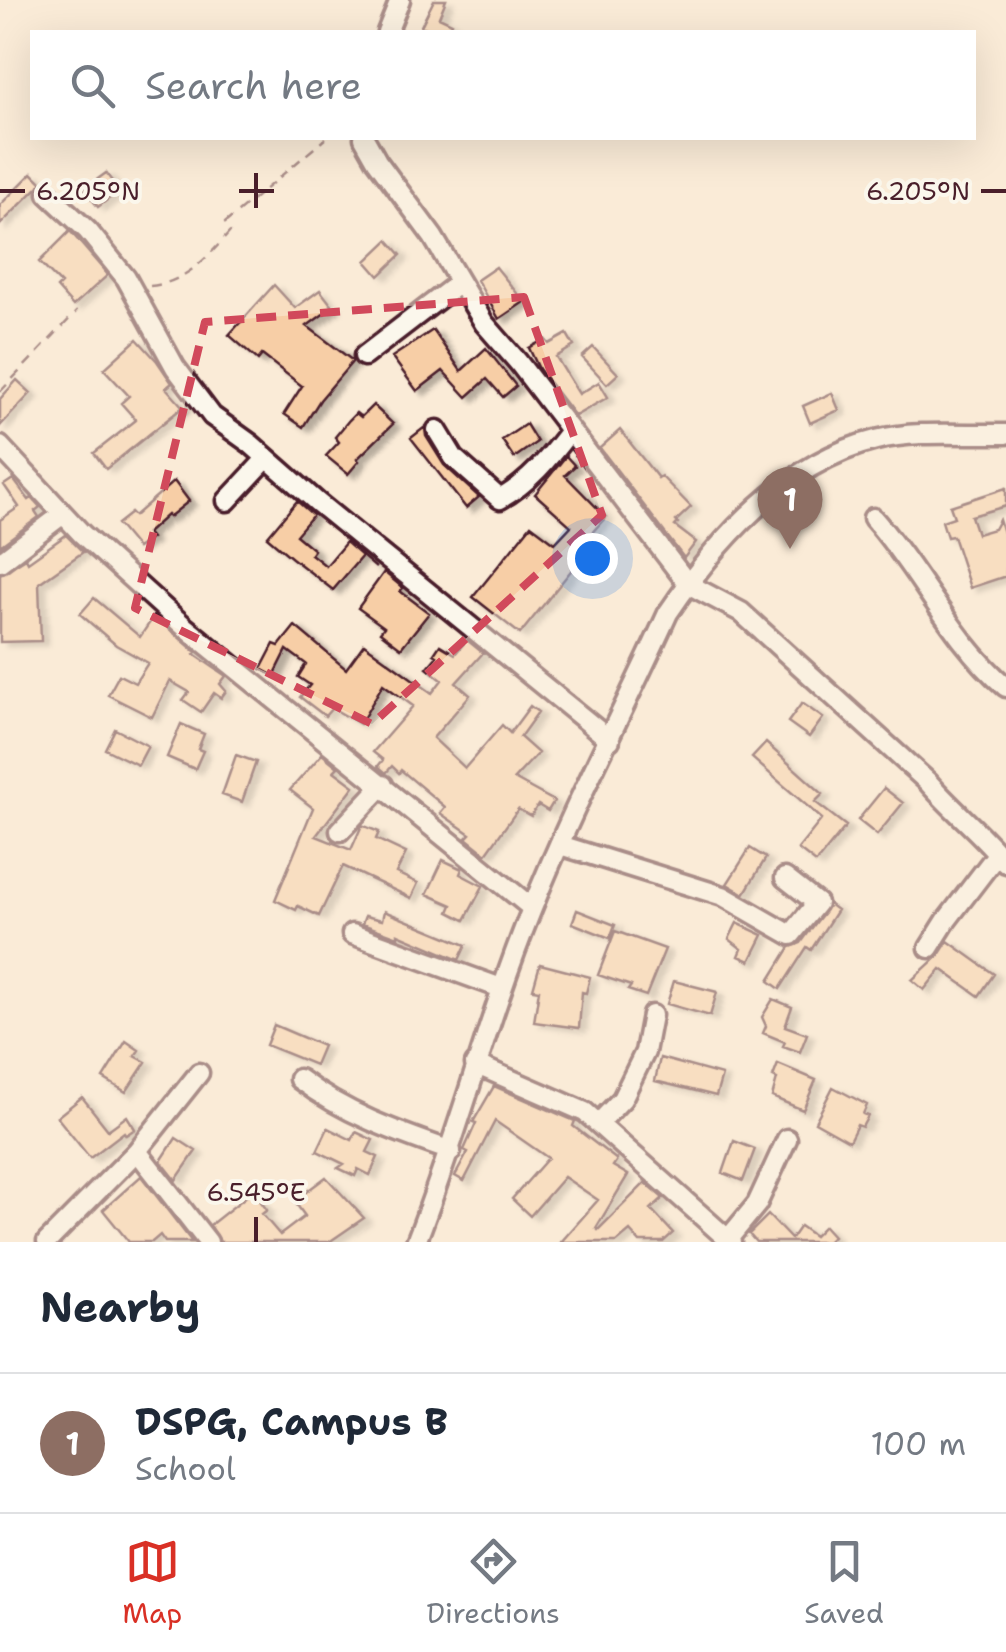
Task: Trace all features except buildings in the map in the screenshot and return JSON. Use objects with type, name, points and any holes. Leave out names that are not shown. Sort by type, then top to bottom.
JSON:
[{"type":"street","points":[[388,30],[400,0]]},
{"type":"street","points":[[365,140],[433,237],[484,323],[688,584],[741,612],[928,782],[952,810],[984,835],[1002,858],[946,921],[929,948]]},
{"type":"street","points":[[48,194],[88,231],[132,287],[175,367],[212,416],[610,740]]},
{"type":"street","points":[[364,356],[459,283]]},
{"type":"street","points":[[436,430],[454,458],[500,500],[545,463],[569,432]]},
{"type":"street","points":[[416,1242],[451,1151],[475,1064],[532,908],[668,613],[688,584],[730,532],[769,498],[838,454],[876,440],[1006,434]]},
{"type":"street","points":[[0,446],[112,564],[532,908]]},
{"type":"street","points":[[227,501],[267,458]]},
{"type":"street","points":[[0,562],[63,514]]},
{"type":"street","points":[[874,518],[896,543],[954,630],[987,671],[1006,687]]},
{"type":"street","points":[[340,831],[383,785]]},
{"type":"street","points":[[560,845],[723,896],[791,935],[817,903],[785,878]]},
{"type":"street","points":[[352,934],[501,988]]},
{"type":"street","points":[[600,1122],[622,1099],[645,1052],[652,1016]]},
{"type":"street","points":[[475,1064],[548,1093],[600,1122],[729,1240],[757,1204],[787,1139]]},
{"type":"street","points":[[47,1242],[137,1152],[199,1073]]},
{"type":"street","points":[[299,1079],[324,1098],[371,1122],[451,1151]]},
{"type":"street","points":[[137,1152],[208,1242]]},
{"type":"path","points":[[132,287],[166,285],[197,267],[230,232],[225,223],[324,140]]},
{"type":"path","points":[[0,392],[77,311]]},
{"type":"highlighted area","points":[[524,297],[602,515],[372,724],[135,608],[205,322]]},
{"type":"place","name":"DSPG, Campus B","points":[[790,549]]}]
